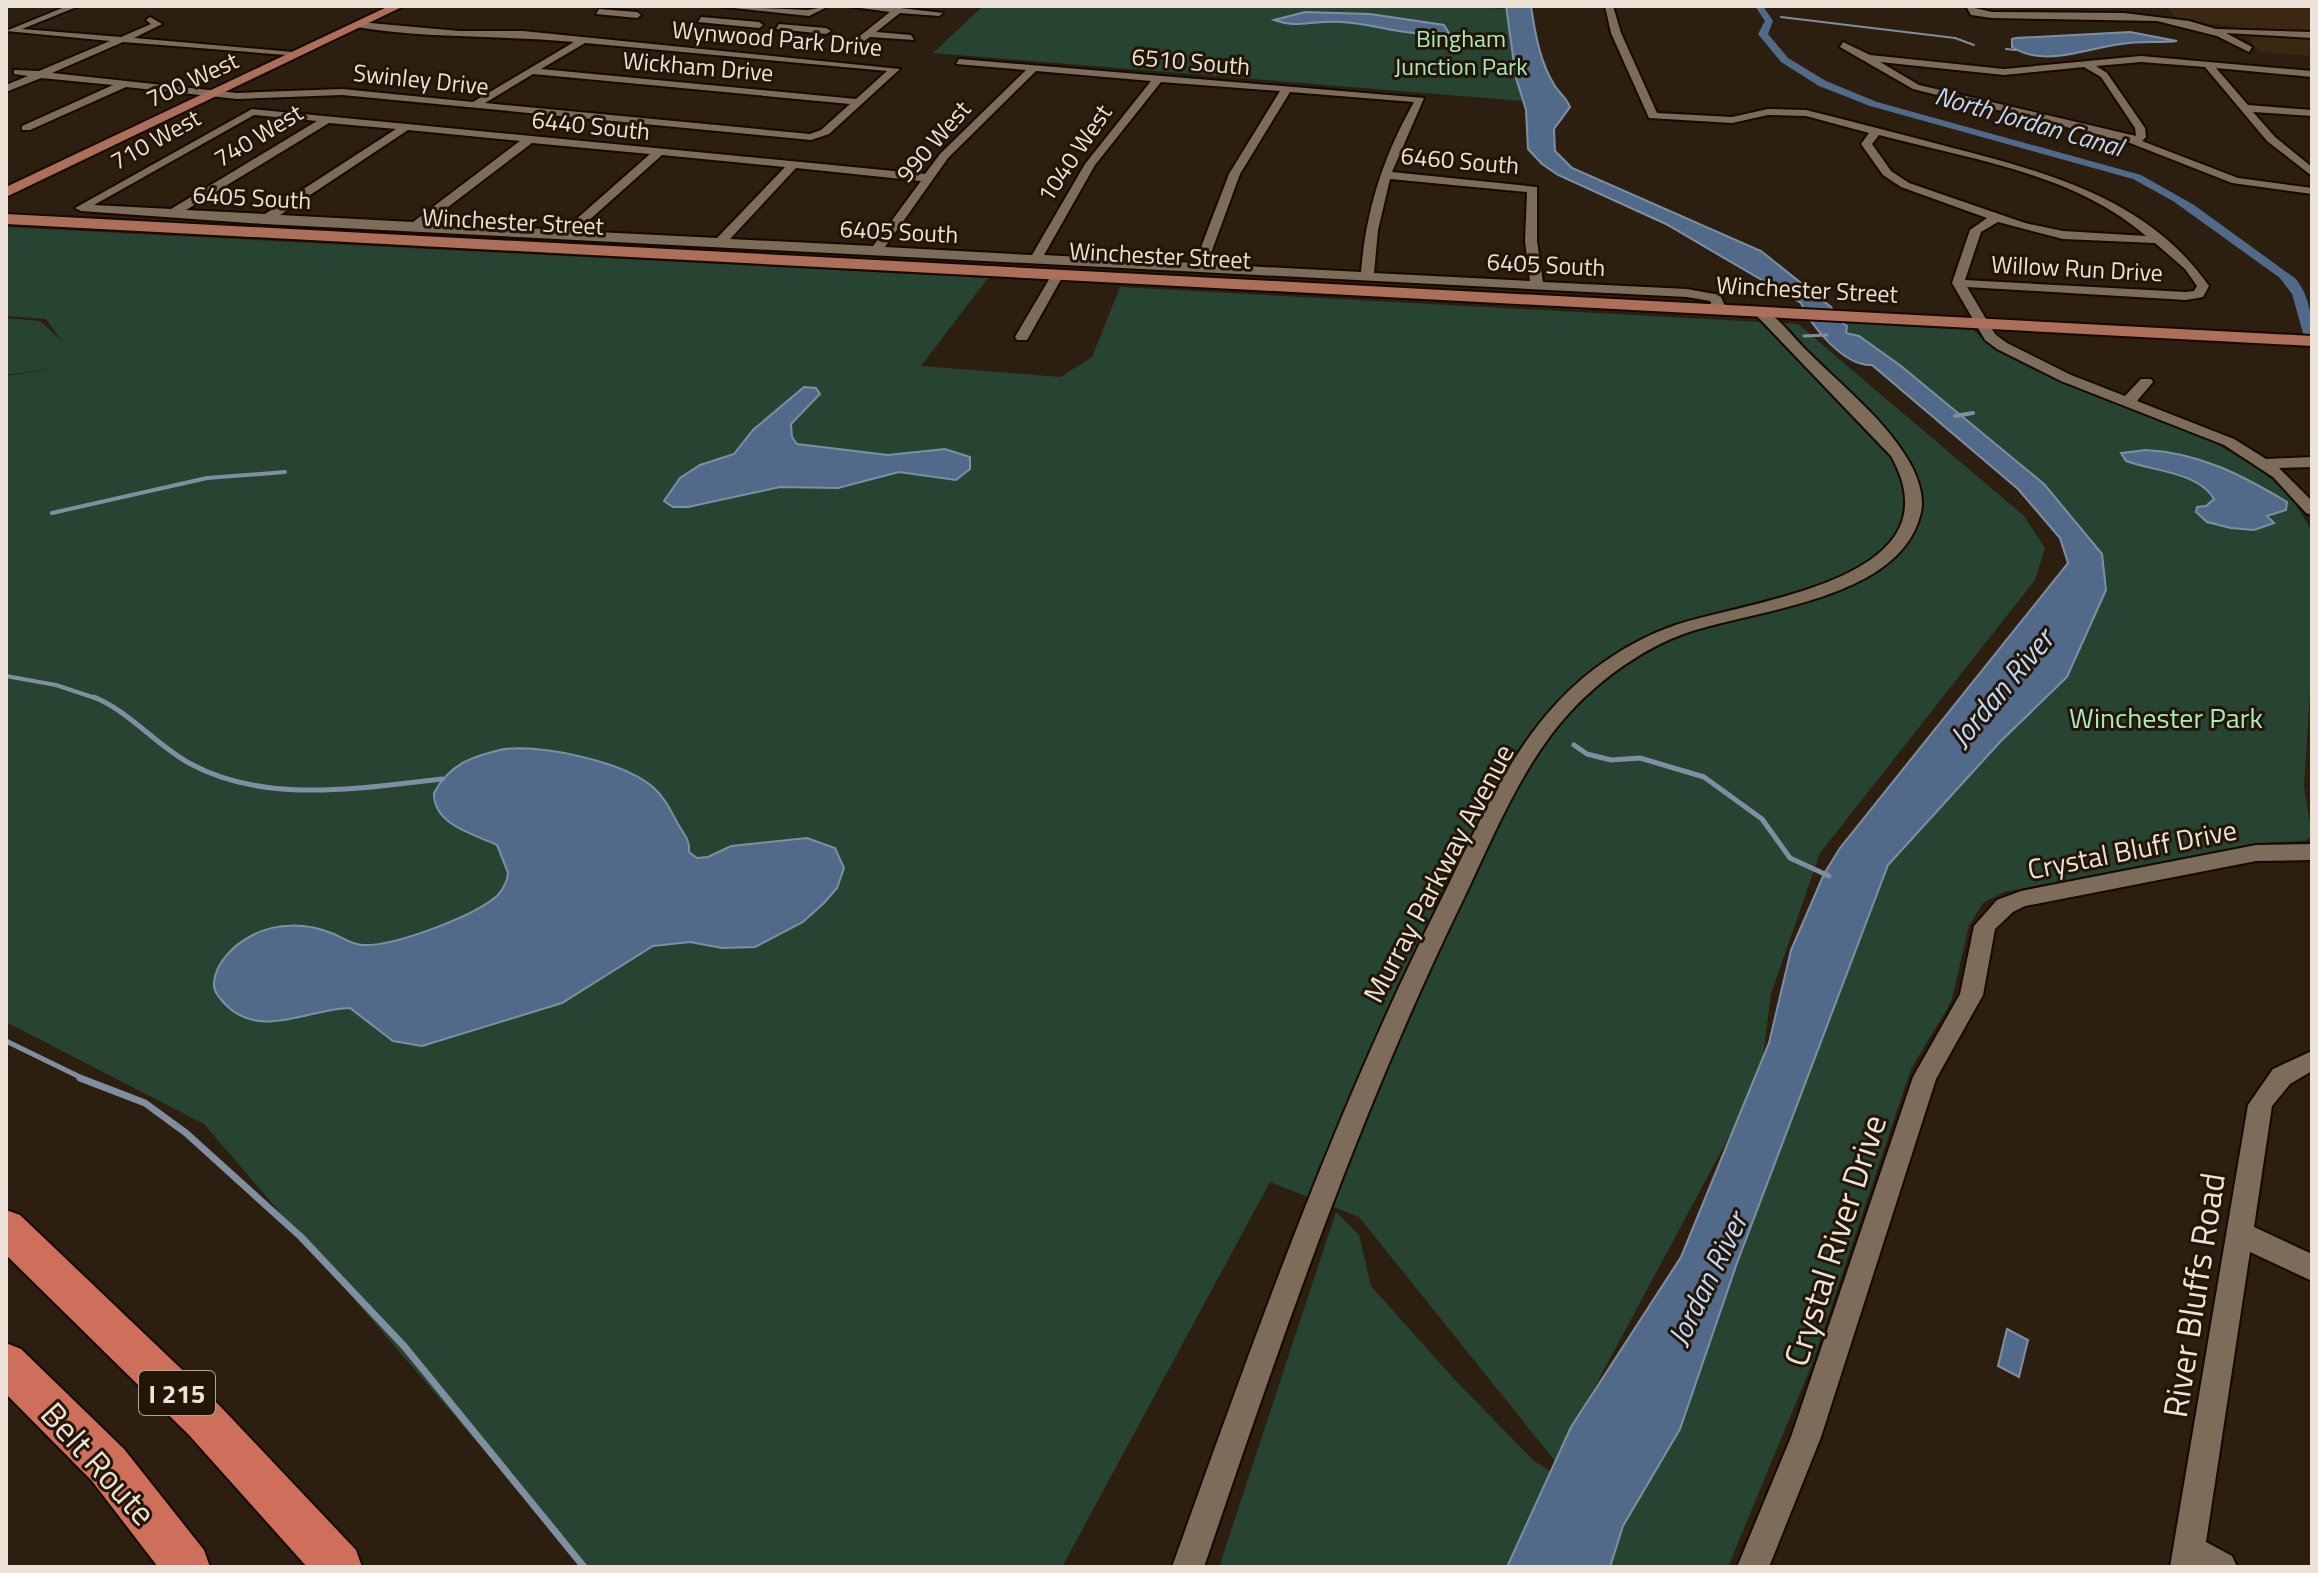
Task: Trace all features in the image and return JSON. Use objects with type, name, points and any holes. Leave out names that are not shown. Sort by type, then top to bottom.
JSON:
[{"type":"highway","name":"I 215","points":[[6,1228],[204,1420],[339,1567]]},
{"type":"highway","name":"Belt Route","points":[[6,1364],[108,1465],[187,1567]]},
{"type":"main road","name":"700 West","points":[[6,193],[398,6]]},
{"type":"main road","name":"Winchester Street","points":[[6,219],[143,226],[172,218],[1058,274],[1670,299],[1760,311],[2312,341]]},
{"type":"street","points":[[8,32],[75,6]]},
{"type":"street","points":[[586,19],[609,6]]},
{"type":"street","points":[[759,25],[697,23],[716,9],[814,12],[825,6]]},
{"type":"street","points":[[850,6],[943,10]]},
{"type":"street","points":[[1609,6],[1616,33],[1653,116],[1732,120],[1768,112],[1806,113],[1874,134],[2064,183],[2122,210],[2158,240]]},
{"type":"street","points":[[1970,6],[1976,14],[2131,15],[2206,29],[2312,35]]},
{"type":"street","points":[[2124,6],[2131,15]]},
{"type":"street","points":[[625,23],[651,7]]},
{"type":"street","points":[[737,23],[758,9]]},
{"type":"street","points":[[854,45],[898,10]]},
{"type":"street","points":[[930,21],[943,10]]},
{"type":"street","points":[[599,12],[637,15]]},
{"type":"street","points":[[802,29],[817,17],[814,12]]},
{"type":"street","points":[[6,89],[158,24],[150,20]]},
{"type":"street","name":"Wynwood Park Drive","points":[[359,25],[459,34],[523,34],[895,69],[860,102],[815,137]]},
{"type":"street","points":[[779,27],[826,31]]},
{"type":"street","points":[[902,45],[921,29]]},
{"type":"street","points":[[2206,29],[2249,49]]},
{"type":"street","points":[[8,32],[299,53]]},
{"type":"street","points":[[868,34],[911,38]]},
{"type":"street","points":[[474,105],[582,41]]},
{"type":"street","points":[[1843,45],[1867,58],[1889,76],[1916,87],[2134,141],[2236,181],[2312,191]]},
{"type":"street","points":[[1867,58],[2004,72],[2148,59],[2312,74]]},
{"type":"street","name":"6510 South","points":[[959,62],[1420,100],[1384,175]]},
{"type":"street","points":[[2087,65],[2104,75],[2140,128],[2141,137],[2134,141]]},
{"type":"street","points":[[2208,65],[2271,139],[2312,173]]},
{"type":"street","name":"990 West","points":[[876,251],[927,178],[971,127],[1034,68]]},
{"type":"street","name":"Wickham Drive","points":[[531,71],[860,102]]},
{"type":"street","name":"Swinley Drive","points":[[17,72],[257,96],[328,91],[815,137]]},
{"type":"street","name":"1040 West","points":[[1036,260],[1082,172],[1112,130],[1158,79]]},
{"type":"street","points":[[26,128],[124,84]]},
{"type":"street","points":[[1200,268],[1233,172],[1287,89]]},
{"type":"street","points":[[341,112],[373,95]]},
{"type":"street","points":[[2246,108],[2312,113]]},
{"type":"street","name":"6440 South","points":[[252,112],[927,178]]},
{"type":"street","name":"710 West","points":[[81,208],[252,112]]},
{"type":"street","name":"740 West","points":[[143,226],[172,218],[328,119]]},
{"type":"street","points":[[264,220],[406,127]]},
{"type":"street","points":[[1874,134],[1867,140],[1867,146],[1892,177],[1914,188],[2052,234],[2158,240]]},
{"type":"street","points":[[413,228],[530,139]]},
{"type":"street","points":[[565,235],[659,152]]},
{"type":"street","points":[[719,243],[793,165]]},
{"type":"street","points":[[1367,277],[1371,224],[1384,175]]},
{"type":"street","name":"6460 South","points":[[1384,175],[1533,189],[1531,241],[1537,286]]},
{"type":"street","name":"6405 South","points":[[81,208],[172,218],[200,216],[1537,286],[1670,299],[1687,293],[1717,303]]},
{"type":"street","points":[[1997,217],[1976,230],[1958,283],[1990,337],[2009,350],[2066,378],[2212,433],[2264,464],[2290,484],[2312,510]]},
{"type":"street","name":"Willow Run Drive","points":[[1958,283],[2194,296],[2203,289],[2200,278],[2158,240]]},
{"type":"street","points":[[1022,337],[1058,274]]},
{"type":"street","name":"Murray Parkway Avenue","points":[[1188,1567],[1301,1240],[1409,982],[1497,811],[1561,709],[1601,673],[1641,647],[1730,613],[1804,596],[1850,580],[1879,563],[1900,543],[1913,512],[1911,487],[1903,464],[1878,431],[1760,311]]},
{"type":"street","points":[[2129,401],[2146,382]]},
{"type":"street","points":[[2264,464],[2312,462]]},
{"type":"street","name":"Crystal Bluff Drive","points":[[1982,938],[1992,916],[2021,899],[2256,853],[2312,852]]},
{"type":"street","name":"Crystal River Drive","points":[[1753,1567],[1806,1437],[1925,1077],[1971,995],[1982,938]]},
{"type":"street","name":"River Bluffs Road","points":[[2187,1558],[2260,1105],[2272,1082],[2293,1067],[2312,1061]]},
{"type":"street","points":[[2238,1233],[2312,1268]]},
{"type":"street","points":[[2187,1558],[2221,1567]]},
{"type":"shaded area","points":[[2166,6],[2312,6],[2312,56],[2259,52],[2241,28],[2177,19]]},
{"type":"green space","name":"Bingham Junction Park","points":[[983,6],[1458,6],[1505,9],[1523,101],[933,53]]},
{"type":"green space","points":[[6,227],[988,278],[921,366],[1061,377],[1092,357],[1120,287],[1798,324],[2024,516],[2045,548],[2035,580],[1820,853],[1771,994],[1760,1079],[1555,1461],[1359,1217],[1270,1182],[1062,1567],[584,1567],[204,1124],[6,1022],[6,376],[58,368],[6,375],[6,318],[40,321],[61,340],[46,319],[6,316]]},
{"type":"green space","name":"Winchester Park","points":[[1827,322],[1973,330],[1993,349],[2032,369],[2199,434],[2260,469],[2291,497],[2312,531],[2312,662],[2304,786],[2312,837],[2304,841],[2261,843],[2004,892],[1983,903],[1969,926],[1951,1002],[1911,1069],[1812,1364],[1728,1567],[1219,1567],[1336,1212],[1359,1235],[1371,1286],[1455,1380],[1534,1461],[1590,1496],[1868,879],[2087,574],[2049,503]]},
{"type":"water","name":"Jordan River","points":[[1506,6],[1531,6],[1545,68],[1570,107],[1554,129],[1555,151],[1572,168],[1761,251],[1831,307],[1838,320],[1847,326],[1846,333],[1859,336],[1901,366],[2044,484],[2102,554],[2106,590],[2067,677],[2000,742],[1888,865],[1737,1263],[1680,1429],[1623,1526],[1610,1567],[1507,1567],[1571,1427],[1681,1257],[1769,1043],[1791,950],[1824,874],[1840,848],[2068,563],[2060,538],[2018,489],[1872,365],[1862,364],[1840,352],[1812,323],[1801,303],[1666,224],[1558,175],[1542,164],[1528,149],[1526,110],[1516,78]]},
{"type":"water","points":[[1305,12],[1370,14],[1444,25],[1449,33],[1418,33],[1354,23],[1293,24],[1274,20]]},
{"type":"water","points":[[2130,32],[2177,41],[2128,43],[2052,56],[2024,53],[2012,47],[2012,39],[2016,38]]},
{"type":"water","points":[[804,387],[816,388],[820,394],[791,424],[792,437],[797,444],[888,455],[945,449],[970,457],[970,469],[956,480],[899,472],[838,488],[780,487],[688,507],[673,507],[664,501],[680,478],[700,465],[734,454],[753,430]]},
{"type":"water","points":[[2146,450],[2184,456],[2220,467],[2287,502],[2286,510],[2267,516],[2274,523],[2254,530],[2207,522],[2196,512],[2197,507],[2206,506],[2214,499],[2207,490],[2186,478],[2126,461],[2121,453]]},
{"type":"water","points":[[504,749],[561,752],[603,763],[640,778],[665,800],[686,837],[689,852],[697,858],[708,857],[731,846],[807,838],[835,848],[844,868],[837,888],[803,922],[755,947],[722,948],[690,942],[653,946],[562,1003],[422,1046],[393,1041],[350,1008],[268,1022],[238,1014],[224,1003],[214,988],[218,968],[232,949],[261,931],[281,926],[302,926],[324,930],[362,945],[376,944],[413,936],[453,921],[498,895],[508,873],[497,845],[447,821],[435,804],[434,793],[455,768]]},
{"type":"water","points":[[2007,1329],[2028,1340],[2019,1377],[1998,1366]]},
{"type":"waterway","name":"North Jordan Canal","points":[[1759,6],[1769,21],[1763,34],[1784,60],[1823,83],[1874,104],[1932,122],[2100,165],[2137,177],[2164,191],[2270,263],[2291,281],[2299,294],[2312,340]]},
{"type":"waterway","points":[[1781,17],[1955,38],[1974,45]]},
{"type":"waterway","points":[[2006,49],[2016,50]]},
{"type":"waterway","points":[[1804,336],[1827,335]]},
{"type":"waterway","points":[[1955,416],[1973,413]]},
{"type":"waterway","points":[[52,513],[207,478],[285,472]]},
{"type":"waterway","points":[[6,676],[56,685],[98,699]]},
{"type":"waterway","points":[[94,697],[119,711],[189,763],[218,776],[249,784],[313,790],[442,779]]},
{"type":"waterway","points":[[1574,745],[1587,754],[1611,760],[1640,758],[1704,777],[1762,819],[1790,858],[1829,876]]},
{"type":"waterway","points":[[6,1041],[86,1080]]},
{"type":"waterway","points":[[80,1078],[145,1103],[186,1133],[301,1237],[404,1346],[584,1567]]}]
